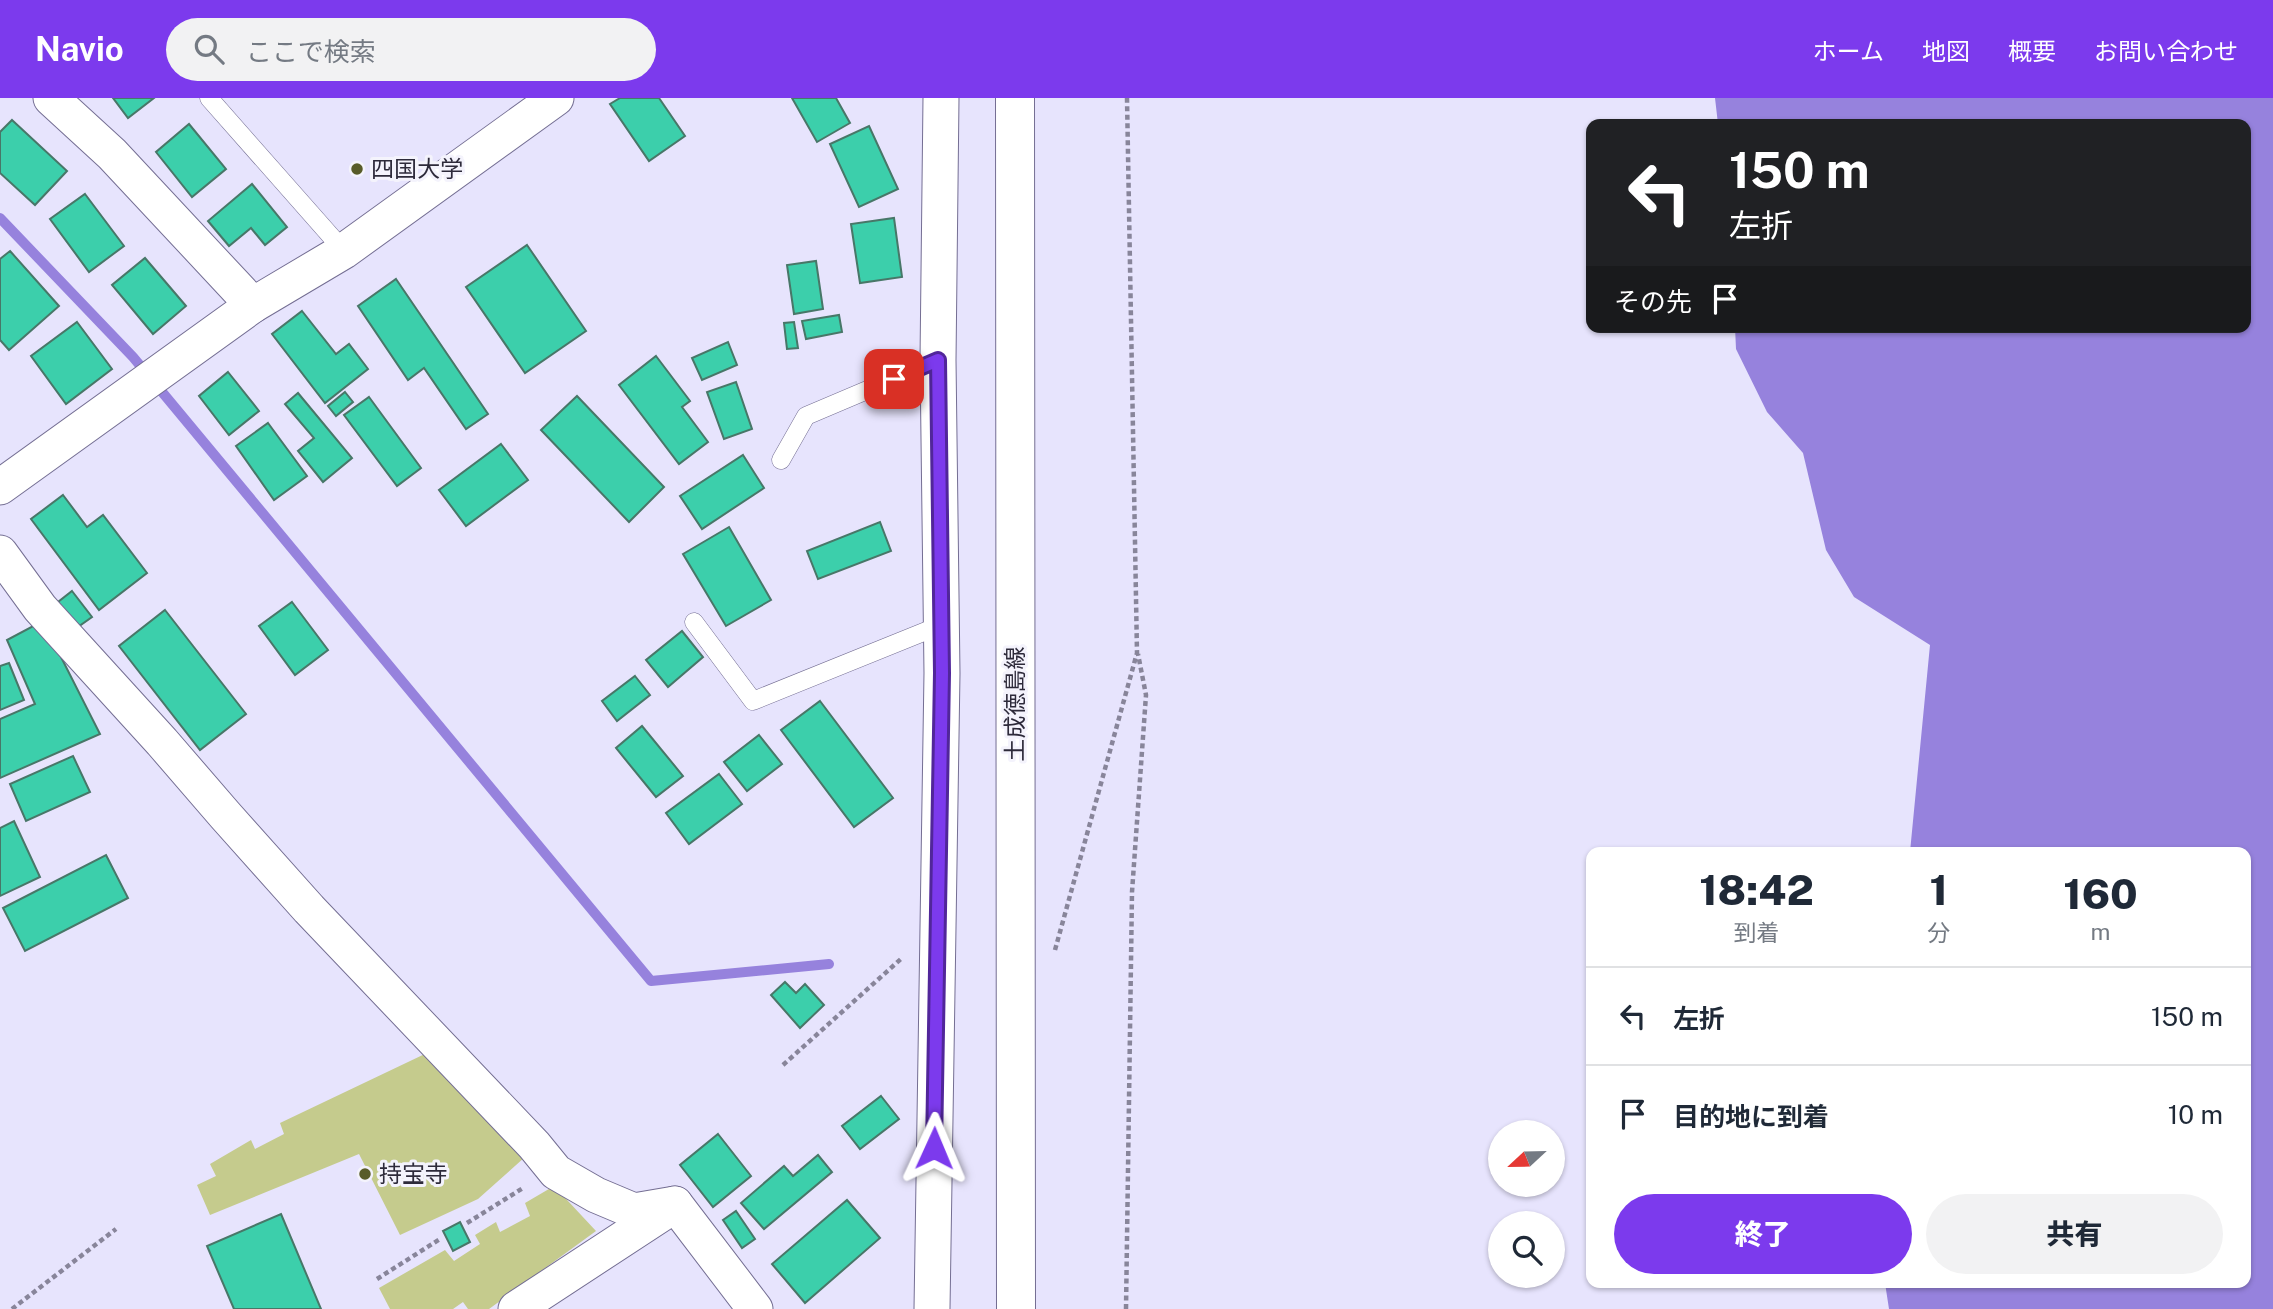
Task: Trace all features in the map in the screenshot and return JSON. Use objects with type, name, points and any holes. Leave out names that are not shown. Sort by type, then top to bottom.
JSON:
[{"type":"main road","name":"土成徳島線","points":[[1015,98],[1016,1309]]},
{"type":"street","points":[[51,98],[112,155],[253,306]]},
{"type":"street","points":[[0,487],[253,306],[344,251],[556,98]]},
{"type":"street","points":[[932,1309],[941,625],[938,360],[940,98]]},
{"type":"street","points":[[0,554],[40,608],[309,909],[534,1145],[556,1172],[596,1195],[634,1211],[676,1204]]},
{"type":"street","points":[[516,1309],[676,1204]]},
{"type":"street","points":[[676,1204],[755,1309]]},
{"type":"lane","points":[[209,98],[344,251]]},
{"type":"lane","points":[[781,460],[806,416],[938,360]]},
{"type":"lane","points":[[694,622],[753,701],[941,625]]},
{"type":"path","points":[[1126,1309],[1132,892],[1146,695],[1138,653],[1128,98]]},
{"type":"path","points":[[1052,962],[1138,653]]},
{"type":"path","points":[[783,1065],[904,956]]},
{"type":"path","points":[[467,1223],[530,1184]]},
{"type":"path","points":[[12,1309],[116,1229]]},
{"type":"path","points":[[377,1279],[440,1239]]},
{"type":"green space","points":[[429,1052],[525,1157],[478,1199],[400,1235],[359,1154],[210,1215],[197,1185],[216,1176],[210,1164],[251,1140],[255,1149],[284,1134],[280,1123]]},
{"type":"green space","points":[[554,1186],[596,1231],[489,1309],[468,1309],[463,1302],[453,1309],[390,1309],[379,1288],[445,1250],[454,1261],[480,1244],[475,1235],[496,1222],[500,1232],[530,1216],[525,1203]]},
{"type":"shaded area","points":[[1715,98],[2273,98],[2273,1309],[1889,1309],[1886,1288],[2251,1288],[2251,847],[1910,847],[1930,645],[1854,597],[1826,550],[1803,453],[1767,412],[1736,349],[1735,333],[2251,333],[2251,119],[1717,119]]},
{"type":"building","points":[[113,98],[154,98],[128,118]]},
{"type":"building","points":[[620,98],[659,98],[685,136],[649,161],[610,104]]},
{"type":"building","points":[[792,98],[836,98],[850,123],[817,142]]},
{"type":"building","points":[[12,120],[67,171],[35,205],[0,173],[0,132]]},
{"type":"building","points":[[189,124],[226,169],[192,197],[156,152]]},
{"type":"building","points":[[869,126],[898,189],[859,207],[830,144]]},
{"type":"building","points":[[252,184],[287,227],[265,245],[251,228],[229,246],[208,221]]},
{"type":"building","points":[[85,194],[124,246],[89,272],[50,219]]},
{"type":"building","points":[[894,218],[902,277],[860,283],[851,224]]},
{"type":"building","points":[[527,245],[586,331],[525,373],[466,287]]},
{"type":"building","points":[[10,251],[59,306],[9,350],[0,340],[0,259]]},
{"type":"building","points":[[145,258],[186,306],[153,334],[112,285]]},
{"type":"building","points":[[816,261],[823,309],[794,314],[787,265]]},
{"type":"building","points":[[396,279],[488,414],[466,429],[424,368],[408,380],[358,306]]},
{"type":"building","points":[[302,311],[336,354],[349,344],[368,369],[325,403],[272,334]]},
{"type":"building","points":[[839,315],[842,332],[806,339],[802,321]]},
{"type":"building","points":[[77,322],[112,369],[66,404],[31,356]]},
{"type":"building","points":[[794,322],[798,348],[787,349],[784,323]]},
{"type":"building","points":[[728,342],[737,365],[702,380],[692,358]]},
{"type":"building","points":[[656,356],[690,401],[682,407],[708,442],[679,464],[619,385]]},
{"type":"building","points":[[228,372],[259,411],[229,435],[199,396]]},
{"type":"building","points":[[736,382],[752,429],[724,439],[707,392]]},
{"type":"building","points":[[345,392],[353,402],[336,416],[328,406]]},
{"type":"building","points":[[298,393],[352,458],[323,482],[298,451],[314,438],[285,404]]},
{"type":"building","points":[[577,396],[664,487],[629,522],[541,430]]},
{"type":"building","points":[[369,397],[421,468],[397,486],[344,415]]},
{"type":"building","points":[[268,423],[307,476],[274,500],[236,446]]},
{"type":"building","points":[[501,444],[528,480],[466,526],[439,490]]},
{"type":"building","points":[[743,455],[764,488],[702,529],[680,496]]},
{"type":"building","points":[[63,495],[87,527],[103,515],[147,573],[99,610],[31,519]]},
{"type":"building","points":[[880,522],[891,551],[818,579],[807,551]]},
{"type":"building","points":[[729,527],[771,600],[726,626],[683,554]]},
{"type":"building","points":[[72,591],[92,617],[75,629],[58,602]]},
{"type":"building","points":[[292,602],[328,650],[295,675],[259,626]]},
{"type":"building","points":[[165,610],[246,714],[200,750],[119,646]]},
{"type":"building","points":[[37,624],[61,657],[100,734],[0,778],[0,719],[35,704],[7,640]]},
{"type":"building","points":[[682,631],[703,657],[668,687],[646,660]]},
{"type":"building","points":[[9,663],[24,700],[0,710],[0,666]]},
{"type":"building","points":[[635,676],[650,695],[617,721],[602,701]]},
{"type":"building","points":[[820,701],[893,798],[854,827],[781,730]]},
{"type":"building","points":[[642,726],[683,776],[656,797],[616,748]]},
{"type":"building","points":[[759,735],[782,764],[747,791],[724,762]]},
{"type":"building","points":[[73,756],[90,792],[26,821],[10,784]]},
{"type":"building","points":[[719,774],[742,804],[689,844],[666,813]]},
{"type":"building","points":[[14,821],[40,877],[0,896],[0,828]]},
{"type":"building","points":[[106,855],[128,898],[25,951],[3,908]]},
{"type":"building","points":[[785,982],[796,993],[805,984],[824,1005],[800,1028],[771,995]]},
{"type":"building","points":[[881,1096],[899,1119],[860,1149],[842,1126]]},
{"type":"building","points":[[718,1134],[751,1176],[713,1207],[680,1165]]},
{"type":"building","points":[[818,1155],[832,1172],[764,1229],[741,1203],[784,1166],[793,1176]]},
{"type":"building","points":[[847,1200],[880,1238],[805,1303],[772,1264]]},
{"type":"building","points":[[736,1211],[755,1239],[742,1248],[723,1220]]},
{"type":"building","points":[[281,1214],[321,1309],[234,1309],[207,1246]]},
{"type":"building","points":[[460,1222],[470,1242],[453,1251],[443,1231]]},
{"type":"waterway","points":[[0,218],[133,357],[651,981],[829,964]]},
{"type":"place","name":"四国大学","points":[[357,169]]},
{"type":"place","name":"持宝寺","points":[[365,1174]]},
{"type":"route","points":[[894,379],[938,360],[942,673],[934,1148]]}]
